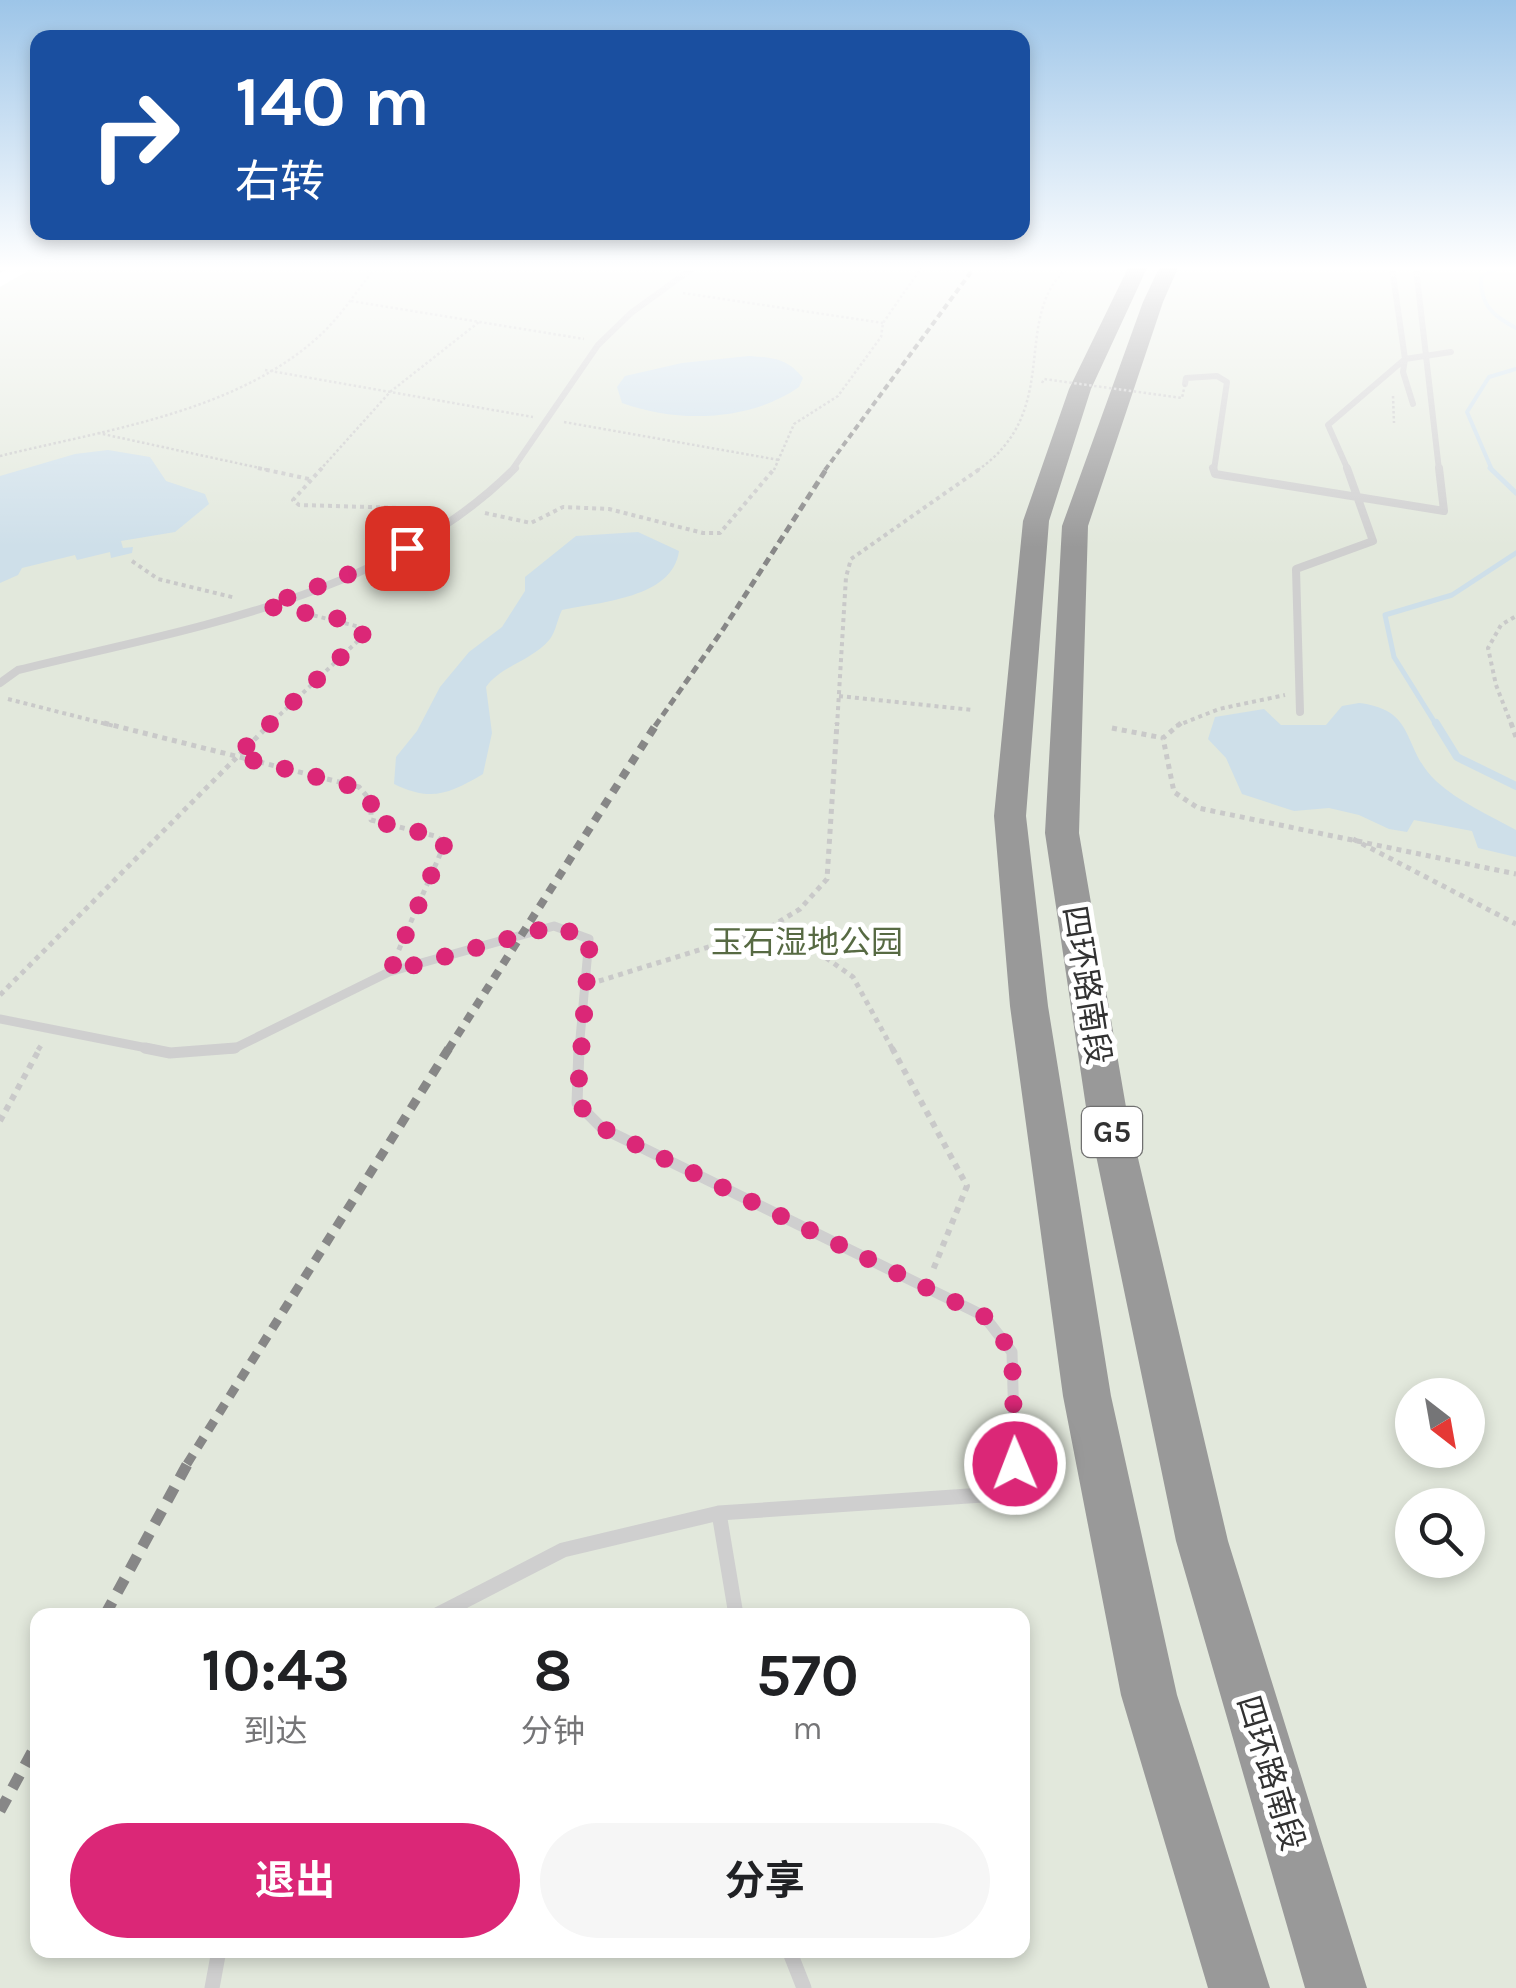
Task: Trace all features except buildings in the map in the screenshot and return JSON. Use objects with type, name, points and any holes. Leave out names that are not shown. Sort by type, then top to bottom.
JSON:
[{"type":"highway","name":"四环路南段","points":[[1093,361],[1080,388],[1036,521],[1010,816],[1028,1006],[1087,1396],[1149,1695],[1239,1988]]},
{"type":"highway","name":"四环路南段","points":[[1133,361],[1075,526],[1062,833],[1106,1107],[1202,1541],[1336,1988]]},
{"type":"lane","points":[[0,683],[18,670],[166,635],[265,606],[407,548],[468,509],[505,479],[551,420],[590,361]]},
{"type":"lane","points":[[1300,712],[1296,569],[1373,541],[1360,498],[1328,425],[1403,361]]},
{"type":"lane","points":[[1405,361],[1403,372],[1413,404]]},
{"type":"lane","points":[[1185,384],[1186,378],[1217,376],[1226,382],[1212,465],[1215,474],[1444,511],[1425,361]]},
{"type":"lane","points":[[0,1018],[170,1054],[233,1049],[390,972],[554,926],[590,939],[575,1088],[577,1103],[602,1128],[984,1316],[1012,1352],[1015,1464],[984,1495],[719,1513],[563,1550],[451,1608]]},
{"type":"lane","points":[[719,1513],[735,1608]]},
{"type":"lane","points":[[212,1988],[218,1958]]},
{"type":"lane","points":[[791,1958],[804,1988]]},
{"type":"path","points":[[0,456],[98,433],[192,404],[282,361]]},
{"type":"path","points":[[430,361],[390,392],[309,479],[293,500],[298,505],[468,509],[531,523],[564,506],[609,509],[704,533],[720,533],[762,486],[779,460],[794,424],[838,396],[864,361]]},
{"type":"path","points":[[587,984],[688,955],[777,923],[800,909],[827,880],[846,577],[852,559],[997,457],[1012,436],[1033,386],[1036,361]]},
{"type":"path","points":[[265,370],[779,460]]},
{"type":"path","points":[[1033,386],[1040,387],[1044,379],[1182,398],[1185,384]]},
{"type":"path","points":[[98,433],[309,479]]},
{"type":"path","points":[[0,995],[236,756],[363,636],[360,627],[346,620],[265,606],[158,579],[132,560]]},
{"type":"path","points":[[1516,616],[1501,624],[1488,648],[1496,684],[1516,737]]},
{"type":"path","points":[[1300,692],[1186,718],[1170,726],[1164,738],[1174,792],[1198,808],[1516,874]]},
{"type":"path","points":[[839,696],[972,710]]},
{"type":"path","points":[[0,697],[359,788],[371,801],[371,820],[435,836],[445,843],[390,972]]},
{"type":"path","points":[[1112,728],[1164,738]]},
{"type":"path","points":[[1346,836],[1516,924]]},
{"type":"path","points":[[777,923],[853,977],[966,1186],[926,1286]]},
{"type":"path","points":[[0,1121],[51,1028]]},
{"type":"green space","name":"玉石湿地公园","points":[[0,361],[1516,361],[1516,1988],[0,1988]]},
{"type":"shaded area","points":[[778,361],[791,366],[803,378],[799,387],[779,399],[736,413],[666,414],[622,403],[617,387],[625,376],[682,363]]},
{"type":"shaded area","points":[[108,450],[150,457],[166,481],[205,494],[209,504],[175,532],[121,541],[123,548],[133,547],[132,553],[111,558],[110,552],[77,560],[75,555],[22,568],[18,575],[0,583],[0,476],[75,454]]},
{"type":"shaded area","points":[[638,532],[679,551],[674,567],[664,579],[632,595],[562,610],[552,636],[543,646],[500,673],[486,687],[492,733],[483,774],[440,793],[419,793],[394,784],[396,757],[417,731],[440,687],[469,652],[502,627],[525,591],[525,577],[576,536]]},
{"type":"shaded area","points":[[1359,703],[1378,707],[1400,722],[1425,768],[1445,789],[1516,830],[1516,857],[1478,848],[1472,831],[1414,820],[1407,832],[1329,808],[1294,811],[1242,794],[1226,758],[1208,739],[1215,717],[1264,709],[1281,725],[1326,725],[1342,706]]},
{"type":"waterway","points":[[1492,470],[1467,412],[1489,377],[1516,369]]},
{"type":"waterway","points":[[1492,470],[1516,493]]},
{"type":"waterway","points":[[1437,726],[1394,657],[1385,615],[1452,595],[1516,553]]},
{"type":"waterway","points":[[1436,723],[1457,757],[1516,786]]},
{"type":"railway","points":[[825,470],[906,361]]},
{"type":"railway","points":[[656,725],[724,628],[827,468]]},
{"type":"railway","points":[[448,1050],[656,725]]},
{"type":"railway","points":[[187,1464],[449,1048]]},
{"type":"railway","points":[[109,1608],[189,1461]]},
{"type":"railway","points":[[0,1811],[30,1756]]},
{"type":"route","points":[[407,548],[265,606],[346,620],[360,627],[363,636],[236,756],[359,788],[371,801],[371,820],[435,836],[445,843],[390,972],[554,926],[590,939],[575,1088],[577,1103],[602,1128],[984,1316],[1012,1352],[1015,1464]]}]
